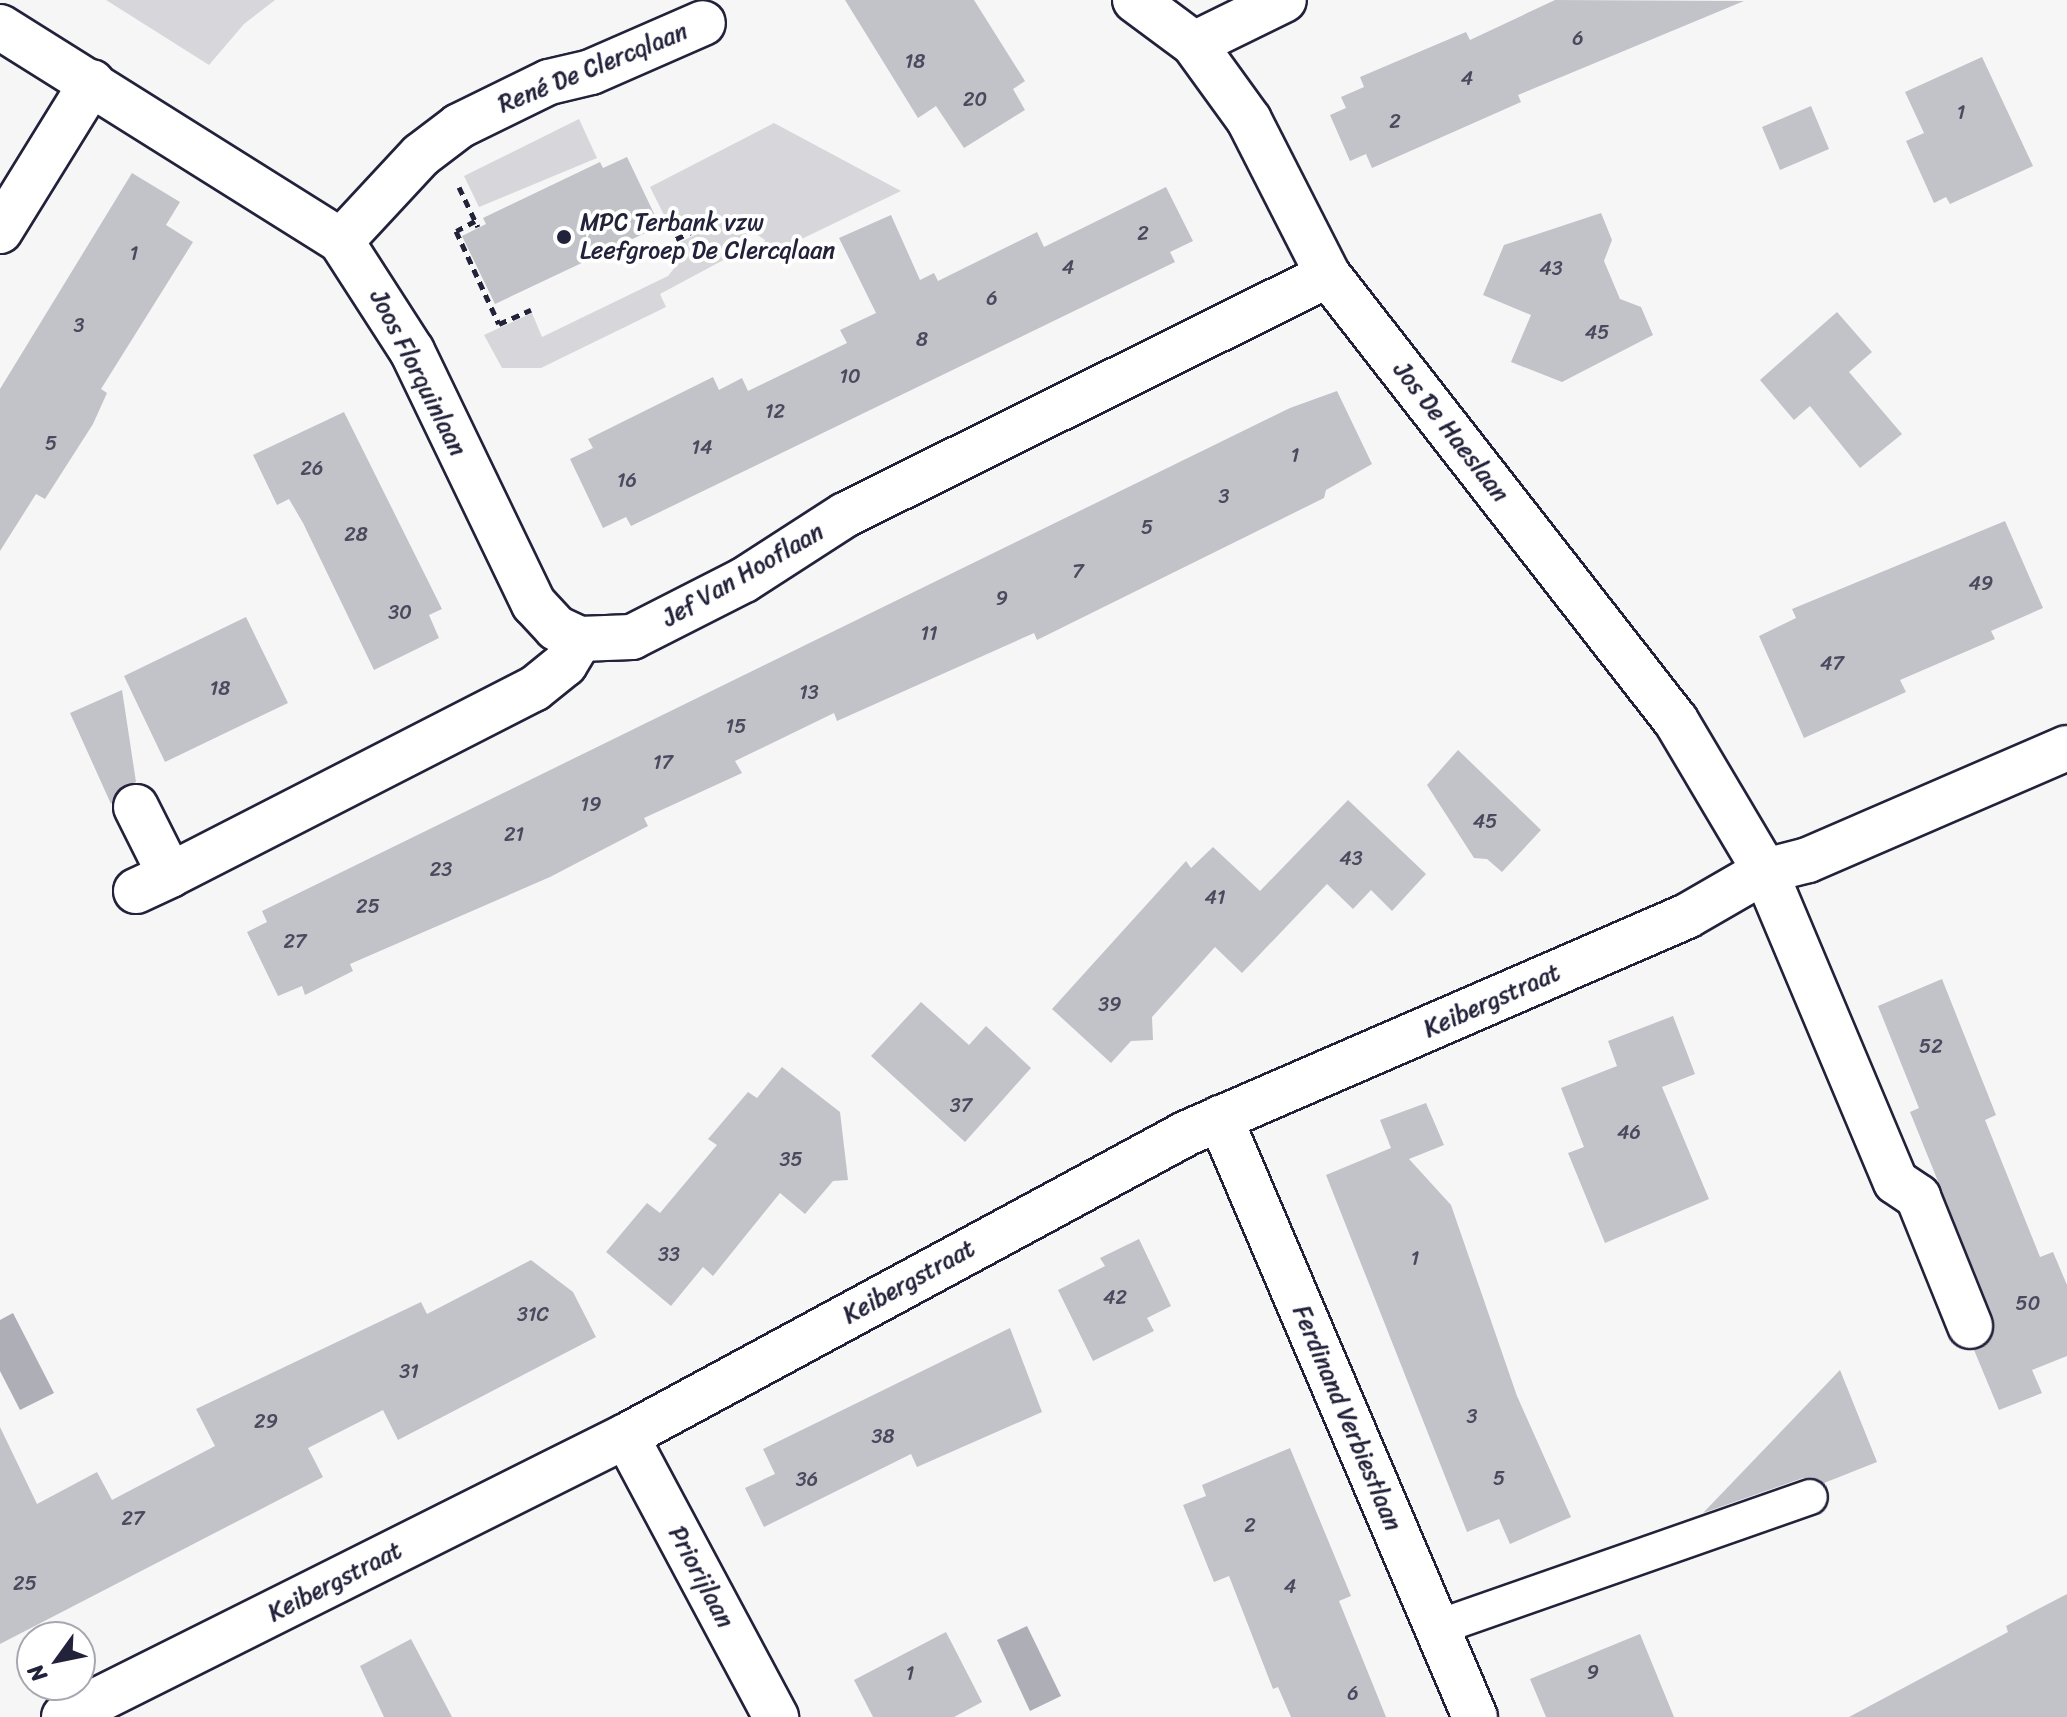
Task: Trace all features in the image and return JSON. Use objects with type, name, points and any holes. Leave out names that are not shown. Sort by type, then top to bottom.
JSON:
[{"type":"street","name":"Jos De Haeslaan","points":[[1135,0],[1194,44],[1249,120],[1328,275],[1676,721],[1765,871]]},
{"type":"street","points":[[1194,44],[1284,0]]},
{"type":"street","name":"René De Clercqlaan","points":[[341,241],[421,155],[459,126],[549,82],[591,72],[703,23]]},
{"type":"street","name":"Joos Florquinlaan","points":[[0,27],[341,241],[412,351],[534,604],[556,628],[580,639]]},
{"type":"street","points":[[0,231],[92,82]]},
{"type":"street","name":"Jef Van Hooflaan","points":[[580,639],[632,637],[744,580],[845,515],[1328,275]]},
{"type":"street","points":[[136,807],[153,883],[534,689],[565,664],[580,639]]},
{"type":"street","name":"Keibergstraat","points":[[75,1715],[626,1436],[1220,1118],[1687,916],[1765,871],[1808,860],[2067,748]]},
{"type":"street","points":[[1765,871],[1896,1182],[1918,1197],[1970,1326]]},
{"type":"street","name":"Ferdinand Verbiestlaan","points":[[1220,1118],[1475,1717]]},
{"type":"street","name":"Priorijlaan","points":[[626,1436],[776,1717]]},
{"type":"lane","points":[[1436,1628],[1810,1497]]},
{"type":"path","points":[[455,179],[477,224],[456,231],[499,324],[531,310]]},
{"type":"path","points":[[676,239],[710,223]]},
{"type":"shaded area","points":[[106,0],[275,0],[244,24],[209,65]]},
{"type":"shaded area","points":[[579,119],[597,158],[479,207],[464,176]]},
{"type":"shaded area","points":[[774,123],[901,191],[756,261],[765,240],[750,230],[744,249],[660,294],[666,307],[541,368],[502,368],[484,335],[532,313],[542,337],[668,276],[685,255],[679,243],[712,226],[708,218],[674,235],[650,187]]},
{"type":"shaded area","points":[[13,1313],[54,1393],[20,1410],[0,1371],[0,1320]]},
{"type":"shaded area","points":[[1027,1626],[1061,1696],[1030,1711],[997,1640]]},
{"type":"building","points":[[845,0],[974,0],[1025,81],[1013,89],[1025,110],[964,148],[936,106],[918,118]]},
{"type":"building","points":[[1555,0],[1744,1],[1518,95],[1521,102],[1372,168],[1366,154],[1350,161],[1330,115],[1346,108],[1341,97],[1364,87],[1360,77],[1466,32],[1470,40]]},
{"type":"building","points":[[1982,57],[2033,166],[1950,204],[1946,197],[1934,203],[1906,141],[1924,133],[1905,92]]},
{"type":"building","points":[[1811,106],[1829,149],[1780,170],[1762,127]]},
{"type":"building","name":"MPC Terbank vzw Leefgroep De Clercqlaan","points":[[627,157],[660,226],[495,304],[462,236],[486,224],[483,218],[600,162],[603,168]]},
{"type":"building","points":[[132,173],[180,202],[166,225],[193,242],[101,389],[107,393],[93,424],[45,499],[36,494],[0,551],[0,389]]},
{"type":"building","points":[[1166,187],[1193,241],[1170,252],[1175,262],[631,526],[626,517],[603,528],[570,459],[593,448],[588,439],[713,377],[719,390],[742,378],[748,391],[847,343],[840,330],[876,313],[839,238],[891,215],[920,280],[934,273],[938,281],[1037,232],[1044,247]]},
{"type":"building","points":[[1601,213],[1612,240],[1604,261],[1620,299],[1641,307],[1653,335],[1562,382],[1511,362],[1531,315],[1483,295],[1504,245]]},
{"type":"building","points":[[1837,312],[1872,352],[1849,372],[1902,434],[1860,468],[1810,406],[1794,420],[1760,380]]},
{"type":"building","points":[[1337,391],[1372,464],[1326,490],[1324,498],[1037,640],[1034,633],[837,721],[834,713],[735,761],[742,773],[644,818],[648,826],[550,877],[350,964],[353,971],[305,995],[302,986],[278,996],[247,932],[267,922],[262,911],[1290,408]]},
{"type":"building","points":[[344,412],[442,609],[429,615],[439,638],[374,670],[303,523],[289,499],[277,505],[253,455]]},
{"type":"building","points":[[2005,521],[2043,608],[1991,631],[1995,639],[1900,680],[1906,692],[1804,738],[1759,636],[1796,618],[1792,609]]},
{"type":"building","points":[[246,617],[288,703],[165,762],[124,676]]},
{"type":"building","points":[[122,690],[136,782],[116,793],[111,804],[70,713]]},
{"type":"building","points":[[1458,750],[1541,830],[1502,872],[1487,859],[1474,858],[1427,785]]},
{"type":"building","points":[[1348,800],[1426,874],[1392,911],[1371,890],[1353,909],[1327,884],[1242,973],[1215,947],[1152,1017],[1153,1040],[1131,1041],[1111,1063],[1052,1009],[1186,861],[1191,868],[1213,847],[1260,891]]},
{"type":"building","points":[[1942,979],[1996,1115],[1985,1120],[2040,1257],[2053,1252],[2067,1285],[2067,1356],[2032,1370],[2042,1393],[1999,1410],[1974,1350],[1990,1341],[1994,1320],[1910,1112],[1919,1108],[1878,1006]]},
{"type":"building","points":[[921,1002],[969,1045],[986,1026],[1031,1068],[965,1142],[871,1056]]},
{"type":"building","points":[[1673,1016],[1695,1074],[1662,1087],[1709,1199],[1605,1243],[1568,1153],[1584,1147],[1561,1088],[1617,1066],[1608,1041]]},
{"type":"building","points":[[782,1067],[840,1112],[848,1180],[833,1181],[805,1214],[780,1193],[713,1276],[703,1267],[671,1306],[606,1252],[647,1203],[660,1213],[717,1145],[708,1139],[748,1092],[757,1098]]},
{"type":"building","points":[[1426,1103],[1444,1145],[1409,1159],[1451,1205],[1517,1396],[1571,1517],[1510,1544],[1499,1519],[1467,1532],[1326,1175],[1391,1148],[1380,1120]]},
{"type":"building","points":[[1139,1239],[1171,1306],[1147,1318],[1154,1331],[1093,1361],[1058,1290],[1105,1266],[1100,1258]]},
{"type":"building","points":[[531,1260],[573,1292],[596,1337],[398,1440],[383,1410],[308,1448],[323,1477],[44,1621],[16,1621],[16,1636],[0,1644],[0,1427],[37,1504],[97,1472],[112,1500],[215,1446],[196,1409],[421,1302],[427,1314]]},
{"type":"building","points":[[1010,1328],[1042,1412],[917,1467],[911,1454],[764,1527],[745,1488],[775,1474],[763,1449]]},
{"type":"building","points":[[1840,1370],[1877,1462],[1824,1483],[1803,1478],[1703,1513]]},
{"type":"building","points":[[1290,1448],[1351,1596],[1339,1601],[1386,1717],[1291,1717],[1278,1687],[1273,1689],[1229,1576],[1214,1582],[1183,1505],[1206,1496],[1202,1485]]},
{"type":"building","points":[[2067,1594],[2067,1717],[1849,1717],[2008,1632],[2006,1626]]},
{"type":"building","points":[[946,1632],[982,1702],[954,1717],[873,1717],[854,1680]]},
{"type":"building","points":[[1640,1634],[1674,1717],[1546,1717],[1530,1679]]},
{"type":"building","points":[[411,1639],[452,1717],[384,1717],[360,1666]]},
{"type":"place","name":"MPC Terbank vzw Leefgroep De Clercqlaan","points":[[564,237]]}]
